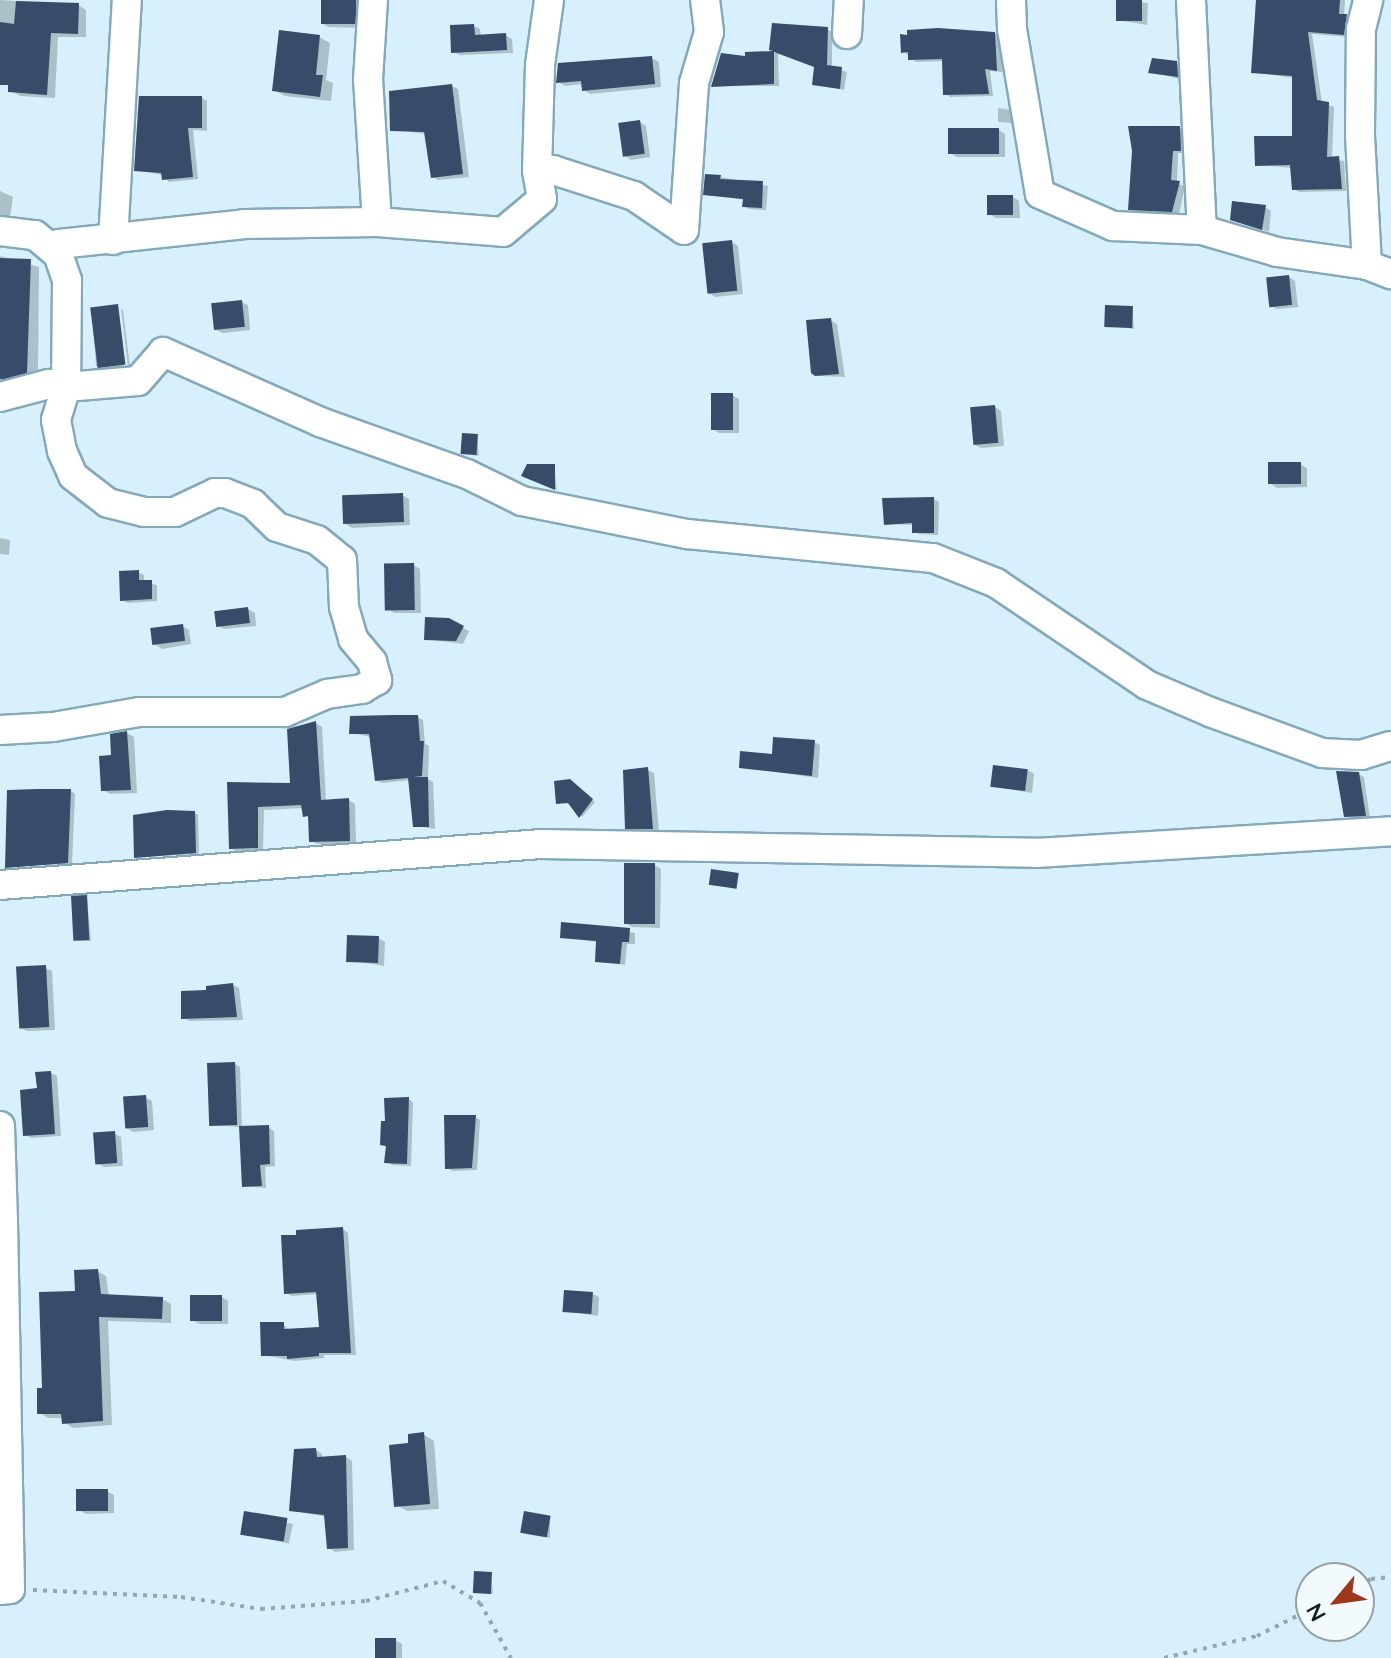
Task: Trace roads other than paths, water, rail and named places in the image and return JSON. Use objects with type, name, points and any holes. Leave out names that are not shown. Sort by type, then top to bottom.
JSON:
[{"type":"street","points":[[113,240],[127,0]]},
{"type":"street","points":[[373,0],[368,79],[377,222]]},
{"type":"street","points":[[0,730],[53,727],[139,712],[285,712],[327,694],[362,689],[377,680],[372,662],[353,639],[344,607],[342,560],[317,540],[277,527],[253,504],[225,493],[215,493],[175,512],[144,512],[108,503],[73,476],[62,451],[56,420],[66,387],[68,305],[67,280],[58,254],[59,244],[245,224],[377,222],[503,232],[542,199],[537,170],[540,65],[549,0]]},
{"type":"street","points":[[537,170],[553,170],[634,196],[684,230],[694,83],[709,32],[705,0]]},
{"type":"street","points":[[847,34],[849,0]]},
{"type":"street","points":[[1011,0],[1012,29],[1040,194],[1113,226],[1202,230],[1277,252],[1379,270],[1360,135],[1361,29],[1368,0]]},
{"type":"street","points":[[1191,0],[1202,230]]},
{"type":"street","points":[[0,231],[35,235],[58,254]]},
{"type":"street","points":[[0,397],[49,384],[66,387],[138,381],[163,352],[306,416],[467,474],[522,501],[687,534],[933,558],[996,583],[1147,685],[1210,712],[1322,753],[1361,755],[1391,746]]},
{"type":"street","points":[[0,885],[541,844],[1036,853],[1391,831]]},
{"type":"street","points":[[0,1126],[5,1590]]}]
